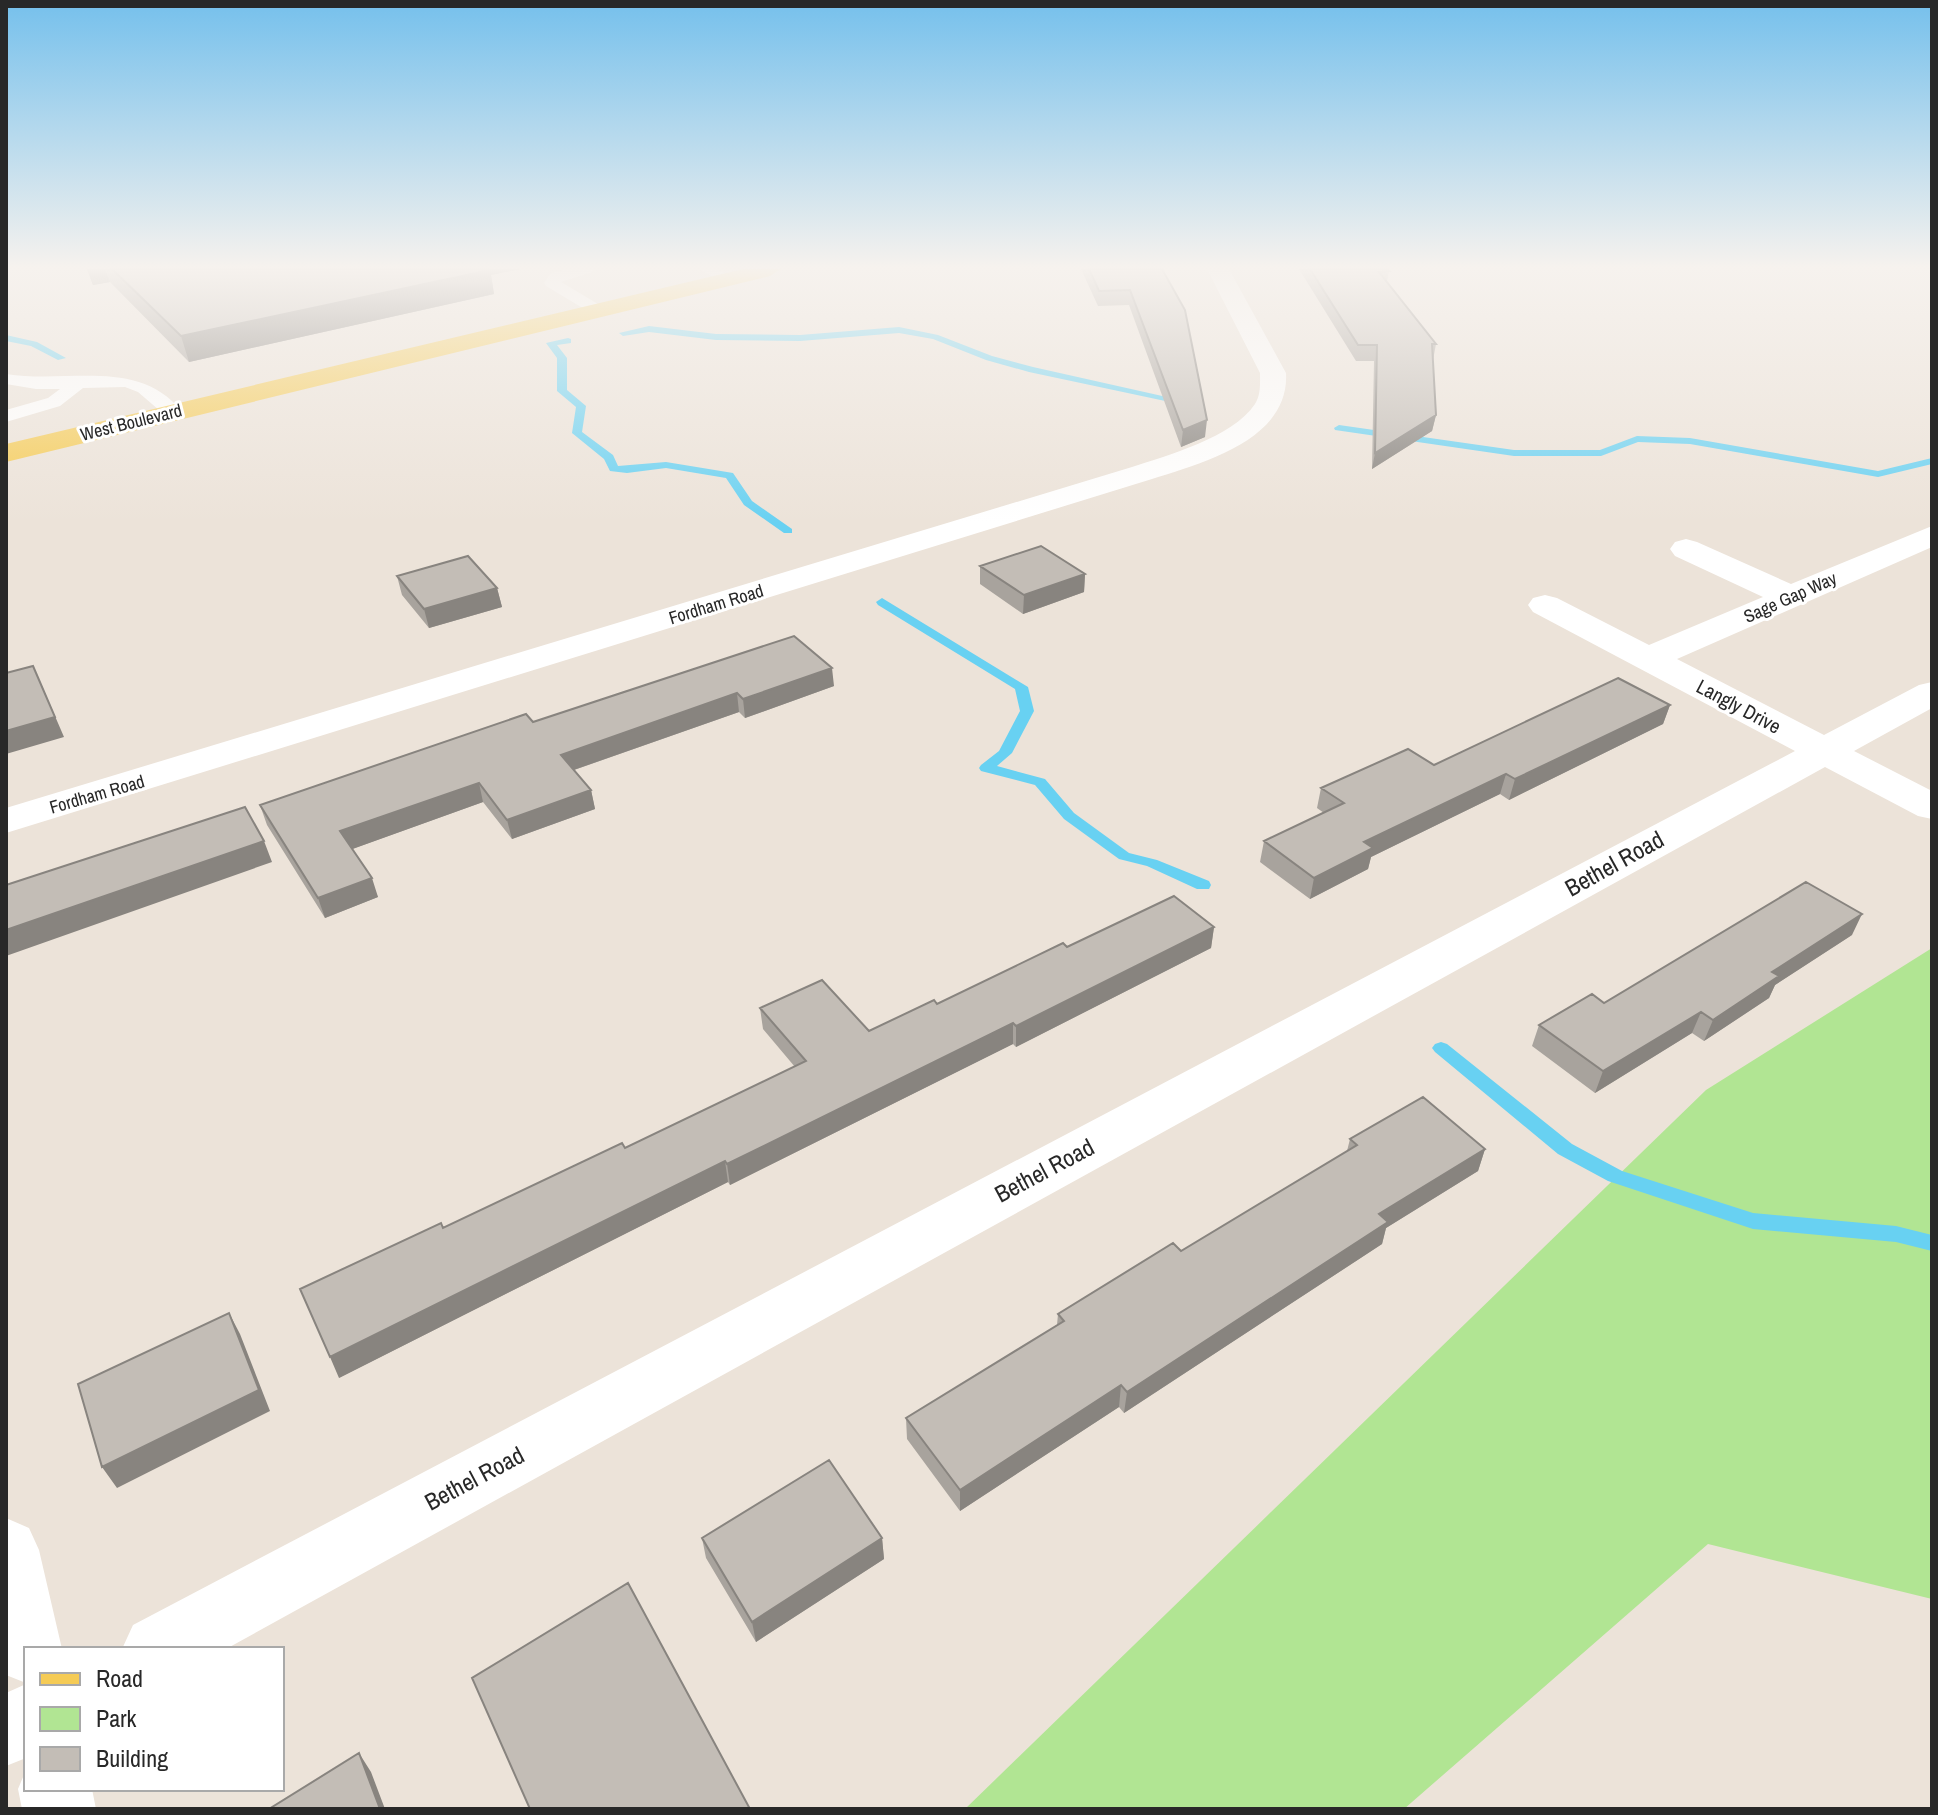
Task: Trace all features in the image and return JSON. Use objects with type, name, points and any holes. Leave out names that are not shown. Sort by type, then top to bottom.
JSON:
[{"type":"main road","name":"West Boulevard","points":[[6,453],[415,354]]},
{"type":"street","name":"Fordham Road","points":[[6,821],[1191,456],[1225,441],[1251,424],[1267,406],[1274,388],[1273,373],[1263,354]]},
{"type":"street","name":"Sage Gap Way","points":[[1648,659],[1932,535]]},
{"type":"street","points":[[1686,549],[1791,597]]},
{"type":"street","name":"Langly Drive","points":[[1545,605],[1932,807]]},
{"type":"street","name":"Bethel Road","points":[[161,1647],[1932,693]]},
{"type":"street","points":[[6,1550],[27,1647]]},
{"type":"street","points":[[6,1730],[24,1721]]},
{"type":"lane","points":[[6,379],[36,384],[127,382],[144,388],[173,412]]},
{"type":"lane","points":[[6,416],[54,402],[79,383]]},
{"type":"green space","points":[[1932,948],[1932,1599],[1708,1544],[1404,1809],[965,1809],[1706,1090]]},
{"type":"building","points":[[1154,354],[1194,354],[1207,420],[1183,430]]},
{"type":"building","points":[[1377,354],[1433,354],[1436,415],[1375,453]]},
{"type":"building","points":[[1041,546],[1085,574],[1024,595],[980,566]]},
{"type":"building","points":[[468,556],[497,588],[424,609],[397,576]]},
{"type":"building","points":[[794,636],[832,668],[743,699],[737,693],[561,755],[591,790],[507,820],[479,783],[340,831],[372,878],[318,898],[260,805],[526,714],[533,722]]},
{"type":"building","points":[[33,666],[55,717],[6,731],[6,673]]},
{"type":"building","points":[[1618,678],[1670,705],[1515,779],[1506,774],[1364,842],[1373,848],[1314,878],[1264,841],[1344,803],[1321,788],[1408,749],[1434,765]]},
{"type":"building","points":[[245,807],[264,841],[6,930],[6,885]]},
{"type":"building","points":[[1806,882],[1862,914],[1772,972],[1779,976],[1713,1020],[1701,1012],[1603,1071],[1539,1025],[1592,994],[1604,1003]]},
{"type":"building","points":[[1174,896],[1214,927],[1016,1026],[1013,1023],[727,1164],[725,1161],[330,1357],[300,1289],[441,1223],[443,1228],[622,1143],[625,1148],[806,1061],[760,1008],[822,980],[869,1031],[934,1000],[937,1004],[1063,943],[1067,947]]},
{"type":"building","points":[[1423,1097],[1485,1149],[1379,1214],[1388,1222],[1127,1392],[1121,1385],[960,1490],[906,1418],[1064,1321],[1058,1314],[1173,1243],[1181,1251],[1357,1145],[1350,1139]]},
{"type":"building","points":[[229,1313],[259,1390],[102,1467],[78,1384]]},
{"type":"building","points":[[829,1460],[882,1538],[752,1622],[702,1538]]},
{"type":"building","points":[[628,1583],[750,1809],[530,1809],[472,1678]]},
{"type":"building","points":[[359,1753],[380,1809],[269,1809]]},
{"type":"waterway","points":[[53,354],[61,358]]},
{"type":"waterway","points":[[559,354],[562,358],[562,391],[581,406],[577,433],[609,457],[614,469],[666,465],[729,475],[748,503],[788,531]]},
{"type":"waterway","points":[[978,354],[1032,370],[1184,402]]},
{"type":"waterway","points":[[1339,428],[1514,453],[1601,453],[1637,439],[1690,441],[1878,474],[1932,461]]},
{"type":"waterway","points":[[882,602],[1021,687],[1027,711],[1005,753],[986,768],[1040,782],[1069,816],[1124,856],[1152,863],[1203,885]]},
{"type":"waterway","points":[[1441,1048],[1565,1149],[1615,1176],[1753,1221],[1896,1234],[1932,1243]]}]
